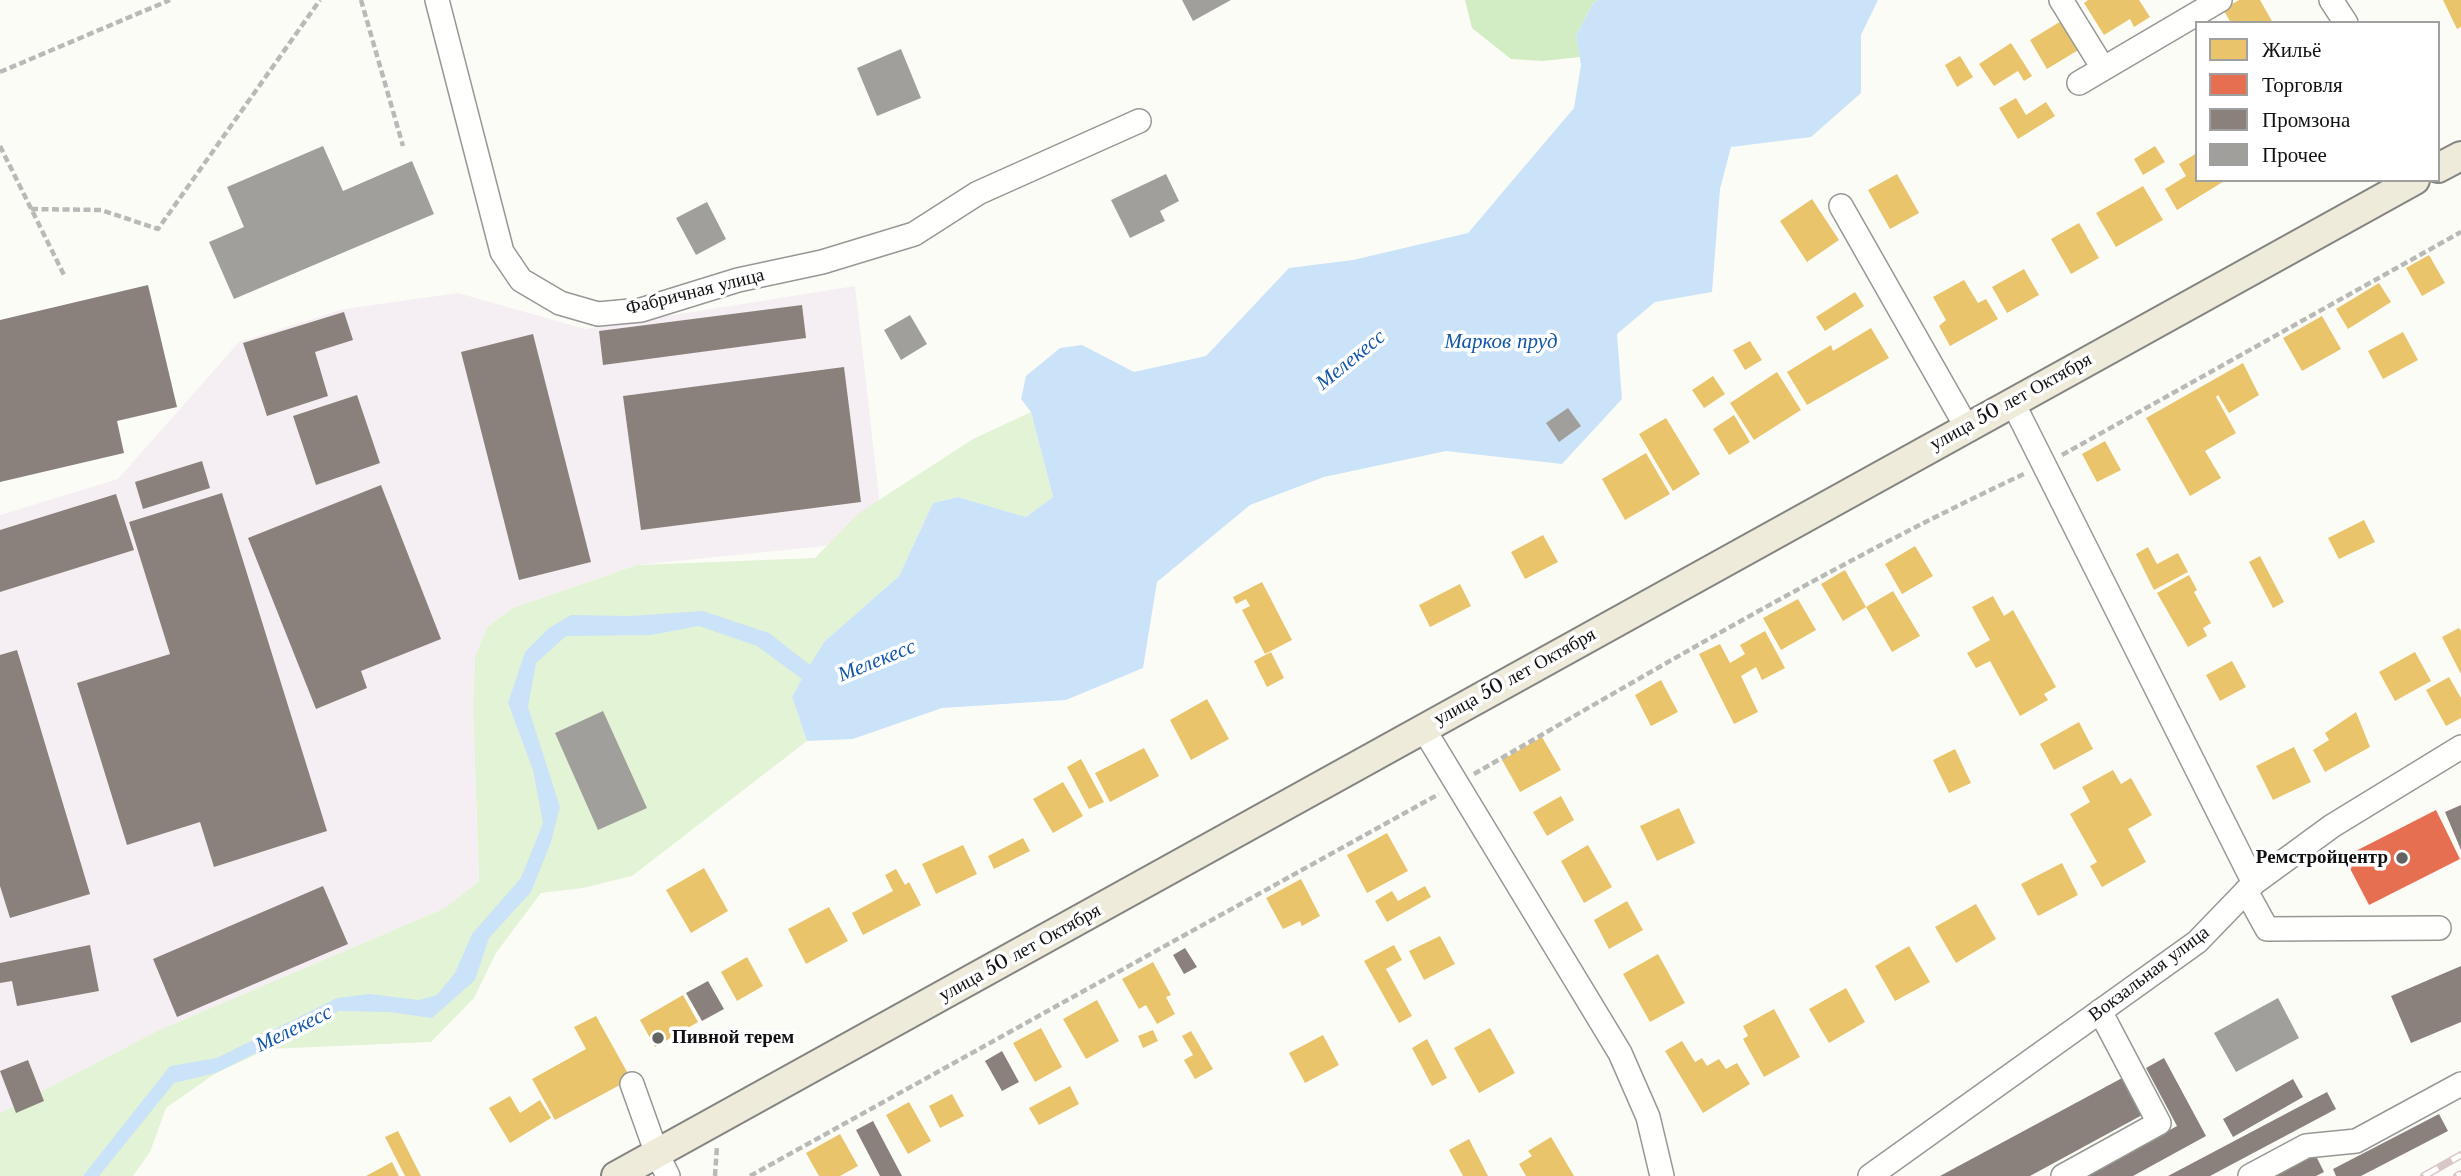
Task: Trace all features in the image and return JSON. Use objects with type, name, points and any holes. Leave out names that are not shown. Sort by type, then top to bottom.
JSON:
[{"type":"main road","points":[[2440,167],[2461,156]]},
{"type":"main road","name":"улица 50 лет Октября","points":[[616,1176],[663,1165],[1423,728],[2411,182]]},
{"type":"street","name":"Фабричная улица","points":[[437,0],[502,252],[521,280],[560,303],[598,314],[640,310],[738,280],[822,262],[914,234],[978,193],[1139,121]]},
{"type":"street","points":[[2061,0],[2103,68]]},
{"type":"street","points":[[2079,83],[2220,0]]},
{"type":"street","points":[[2331,0],[2345,21]]},
{"type":"street","points":[[1841,206],[1966,426]]},
{"type":"street","points":[[2012,401],[2250,887],[2267,929],[2439,928]]},
{"type":"street","points":[[1423,728],[1620,1053],[1648,1117],[1662,1176]]},
{"type":"street","name":"Вокзальная улица","points":[[1870,1176],[2197,942],[2250,887],[2332,826],[2461,747]]},
{"type":"street","points":[[2063,1176],[2159,1123],[2100,1012]]},
{"type":"street","points":[[632,1084],[663,1165]]},
{"type":"street","points":[[2250,1176],[2306,1146],[2356,1141],[2461,1084]]},
{"type":"path","points":[[0,72],[170,0]]},
{"type":"path","points":[[31,209],[101,210],[158,229],[320,0]]},
{"type":"path","points":[[360,0],[403,146]]},
{"type":"path","points":[[0,146],[65,277]]},
{"type":"path","points":[[750,1176],[1457,784],[1713,636],[1893,537],[2044,465],[2138,415],[2461,232]]},
{"type":"path","points":[[715,1176],[717,1145]]},
{"type":"shaded area","points":[[855,286],[884,540],[637,565],[513,608],[487,627],[475,658],[473,706],[479,881],[445,908],[157,1031],[0,1113],[0,515],[118,479],[239,342],[344,309],[458,293],[585,329]]},
{"type":"green space","points":[[1465,0],[1599,0],[1594,2],[1576,35],[1580,57],[1543,61],[1511,59],[1472,28]]},
{"type":"green space","points":[[1031,412],[1053,497],[1026,517],[958,497],[933,503],[899,576],[824,642],[792,697],[807,741],[632,876],[583,888],[541,893],[496,953],[474,998],[431,1042],[268,1049],[216,1073],[166,1108],[150,1152],[133,1176],[0,1176],[0,1113],[157,1031],[445,908],[479,881],[473,706],[475,657],[487,627],[513,608],[637,565],[815,558],[859,513],[973,439]]},
{"type":"water","name":"Марков пруд","points":[[1878,0],[1861,35],[1861,93],[1811,137],[1731,147],[1720,189],[1712,292],[1655,302],[1617,334],[1622,399],[1562,464],[1446,451],[1324,477],[1250,505],[1157,582],[1143,668],[1066,700],[942,708],[853,739],[807,741],[792,697],[802,679],[757,646],[699,626],[651,635],[566,636],[536,663],[528,707],[560,807],[551,842],[531,892],[489,938],[475,980],[432,1018],[389,1012],[339,1011],[216,1073],[174,1083],[99,1176],[83,1176],[170,1066],[217,1058],[337,998],[369,994],[419,1000],[437,995],[455,973],[472,934],[521,878],[543,823],[533,770],[508,703],[525,652],[549,628],[571,615],[630,616],[703,611],[769,633],[810,665],[824,642],[899,576],[933,503],[958,497],[1026,517],[1053,497],[1031,412],[1021,399],[1026,376],[1060,348],[1082,345],[1134,372],[1206,356],[1289,268],[1353,260],[1468,233],[1574,108],[1581,65],[1576,35],[1594,2]]},
{"type":"building: Жильё","points":[[2088,0],[2139,0],[2150,17],[2134,27],[2130,19],[2104,35],[2084,3]]},
{"type":"building: Жильё","points":[[2239,0],[2260,0],[2272,21],[2230,21],[2223,9]]},
{"type":"building: Жильё","points":[[2443,0],[2461,0],[2461,27],[2457,29]]},
{"type":"building: Жильё","points":[[2063,20],[2080,49],[2047,69],[2030,40]]},
{"type":"building: Жильё","points":[[2011,43],[2032,76],[2024,81],[2018,71],[1994,86],[1979,64]]},
{"type":"building: Жильё","points":[[1960,56],[1973,77],[1957,87],[1945,65]]},
{"type":"building: Жильё","points":[[2016,98],[2026,115],[2046,102],[2055,116],[2018,139],[1999,108]]},
{"type":"building: Жильё","points":[[2155,146],[2165,162],[2143,175],[2134,159]]},
{"type":"building: Жильё","points":[[2195,154],[2195,182],[2223,182],[2177,210],[2165,189],[2186,176],[2179,164]]},
{"type":"building: Жильё","points":[[1897,174],[1919,213],[1890,229],[1868,190]]},
{"type":"building: Жильё","points":[[2143,186],[2163,220],[2116,247],[2096,213]]},
{"type":"building: Жильё","points":[[1812,199],[1839,240],[1807,262],[1780,221]]},
{"type":"building: Жильё","points":[[2079,223],[2099,258],[2071,274],[2051,239]]},
{"type":"building: Жильё","points":[[2429,255],[2445,283],[2422,296],[2406,268]]},
{"type":"building: Жильё","points":[[2024,269],[2039,295],[2007,313],[1992,287]]},
{"type":"building: Жильё","points":[[1964,280],[1978,303],[1986,299],[1998,319],[1950,346],[1939,326],[1946,320],[1933,297]]},
{"type":"building: Жильё","points":[[2379,283],[2391,302],[2348,329],[2336,309]]},
{"type":"building: Жильё","points":[[1855,292],[1864,306],[1825,331],[1816,317]]},
{"type":"building: Жильё","points":[[2322,316],[2341,349],[2302,371],[2283,338]]},
{"type":"building: Жильё","points":[[1871,328],[1889,358],[1807,405],[1787,372],[1831,345],[1833,351]]},
{"type":"building: Жильё","points":[[2403,332],[2418,360],[2383,379],[2368,351]]},
{"type":"building: Жильё","points":[[1750,341],[1762,360],[1745,370],[1733,350]]},
{"type":"building: Жильё","points":[[2243,363],[2259,395],[2229,413],[2218,395],[2216,397],[2236,433],[2205,451],[2221,478],[2190,496],[2146,418]]},
{"type":"building: Жильё","points":[[1777,372],[1801,410],[1754,440],[1730,403]]},
{"type":"building: Жильё","points":[[1713,376],[1725,394],[1704,408],[1692,390]]},
{"type":"building: Жильё","points":[[1734,415],[1750,442],[1729,455],[1713,429]]},
{"type":"building: Жильё","points":[[1666,418],[1700,474],[1673,491],[1639,434]]},
{"type":"building: Жильё","points":[[2105,441],[2121,470],[2097,482],[2082,454]]},
{"type":"building: Жильё","points":[[1646,453],[1670,494],[1625,520],[1602,479]]},
{"type":"building: Жильё","points":[[2364,520],[2375,542],[2339,559],[2328,538]]},
{"type":"building: Жильё","points":[[1543,535],[1558,562],[1525,579],[1511,552]]},
{"type":"building: Жильё","points":[[1915,546],[1933,576],[1902,594],[1885,564]]},
{"type":"building: Жильё","points":[[2148,547],[2157,564],[2178,553],[2188,572],[2154,590],[2136,554]]},
{"type":"building: Жильё","points":[[2260,556],[2284,602],[2273,608],[2249,562]]},
{"type":"building: Жильё","points":[[1845,570],[1866,607],[1843,621],[1821,584]]},
{"type":"building: Жильё","points":[[2189,575],[2197,590],[2194,592],[2211,623],[2203,628],[2207,636],[2188,647],[2157,593]]},
{"type":"building: Жильё","points":[[1262,582],[1292,640],[1265,654],[1242,610],[1250,606],[1246,599],[1236,604],[1233,597]]},
{"type":"building: Жильё","points":[[1460,584],[1471,606],[1430,627],[1419,605]]},
{"type":"building: Жильё","points":[[1893,591],[1920,636],[1892,652],[1866,607]]},
{"type":"building: Жильё","points":[[1993,596],[2004,616],[2013,610],[2056,687],[2044,694],[2048,700],[2020,716],[1990,661],[1976,668],[1967,653],[1990,640],[1972,607]]},
{"type":"building: Жильё","points":[[1798,599],[1816,630],[1781,650],[1763,618]]},
{"type":"building: Жильё","points":[[2459,628],[2461,631],[2461,674],[2442,637]]},
{"type":"building: Жильё","points":[[1765,631],[1785,668],[1762,680],[1756,667],[1741,676],[1758,712],[1734,724],[1699,654],[1720,644],[1730,663],[1745,654],[1740,645]]},
{"type":"building: Жильё","points":[[1271,652],[1284,678],[1267,687],[1254,661]]},
{"type":"building: Жильё","points":[[2415,652],[2431,681],[2395,701],[2379,672]]},
{"type":"building: Жильё","points":[[2232,661],[2246,687],[2220,701],[2206,675]]},
{"type":"building: Жильё","points":[[2449,677],[2461,698],[2461,718],[2446,726],[2426,690]]},
{"type":"building: Жильё","points":[[1661,680],[1678,712],[1651,726],[1635,695]]},
{"type":"building: Жильё","points":[[1207,699],[1229,739],[1191,760],[1170,720]]},
{"type":"building: Жильё","points":[[2356,712],[2370,747],[2325,772],[2313,750],[2329,740],[2325,733]]},
{"type":"building: Жильё","points":[[2079,722],[2093,749],[2054,770],[2040,744]]},
{"type":"building: Жильё","points":[[1542,737],[1561,770],[1520,792],[1502,760]]},
{"type":"building: Жильё","points":[[2294,747],[2311,782],[2273,800],[2256,766]]},
{"type":"building: Жильё","points":[[1144,748],[1159,776],[1110,802],[1095,773]]},
{"type":"building: Жильё","points":[[1955,749],[1971,783],[1949,793],[1933,760]]},
{"type":"building: Жильё","points":[[1081,759],[1104,802],[1089,809],[1067,767]]},
{"type":"building: Жильё","points":[[2113,770],[2121,784],[2131,778],[2152,815],[2128,829],[2146,862],[2102,887],[2090,866],[2097,862],[2070,814],[2090,802],[2082,787]]},
{"type":"building: Жильё","points":[[1063,782],[1083,816],[1053,833],[1033,799]]},
{"type":"building: Жильё","points":[[1561,796],[1574,820],[1547,836],[1533,812]]},
{"type":"building: Жильё","points":[[1679,808],[1695,843],[1657,861],[1640,826]]},
{"type":"building: Жильё","points":[[1387,833],[1408,871],[1367,893],[1347,855]]},
{"type":"building: Жильё","points":[[1023,838],[1030,851],[994,869],[988,856]]},
{"type":"building: Жильё","points":[[963,845],[977,874],[936,894],[922,864]]},
{"type":"building: Жильё","points":[[1588,845],[1612,887],[1584,903],[1561,861]]},
{"type":"building: Жильё","points":[[2062,863],[2078,895],[2038,916],[2021,884]]},
{"type":"building: Жильё","points":[[704,868],[728,911],[691,933],[666,890]]},
{"type":"building: Жильё","points":[[896,869],[905,885],[909,882],[921,905],[863,935],[852,913],[893,891],[885,875]]},
{"type":"building: Жильё","points":[[1301,879],[1320,916],[1302,926],[1300,921],[1283,929],[1266,898]]},
{"type":"building: Жильё","points":[[1425,886],[1431,897],[1387,922],[1375,901],[1392,891],[1398,901]]},
{"type":"building: Жильё","points":[[1627,901],[1643,930],[1609,949],[1594,920]]},
{"type":"building: Жильё","points":[[1976,904],[1996,939],[1956,963],[1935,927]]},
{"type":"building: Жильё","points":[[829,907],[848,941],[806,964],[788,929]]},
{"type":"building: Жильё","points":[[1440,936],[1455,964],[1424,980],[1409,951]]},
{"type":"building: Жильё","points":[[1394,945],[1402,960],[1386,969],[1412,1016],[1399,1023],[1364,961]]},
{"type":"building: Жильё","points":[[1909,946],[1930,982],[1895,1001],[1875,966]]},
{"type":"building: Жильё","points":[[1658,954],[1685,1003],[1650,1022],[1623,974]]},
{"type":"building: Жильё","points":[[747,957],[763,986],[737,1001],[721,972]]},
{"type":"building: Жильё","points":[[1153,962],[1171,995],[1166,997],[1175,1014],[1157,1024],[1146,1005],[1139,1009],[1122,979]]},
{"type":"building: Жильё","points":[[1846,988],[1865,1022],[1829,1043],[1809,1009]]},
{"type":"building: Жильё","points":[[683,995],[698,1022],[655,1047],[640,1020]]},
{"type":"building: Жильё","points":[[1097,1000],[1119,1041],[1086,1059],[1063,1019]]},
{"type":"building: Жильё","points":[[1774,1009],[1800,1057],[1764,1077],[1743,1039],[1748,1036],[1743,1026]]},
{"type":"building: Жильё","points":[[596,1016],[631,1079],[555,1120],[532,1079],[586,1049],[574,1027]]},
{"type":"building: Жильё","points":[[1041,1028],[1062,1067],[1035,1082],[1013,1043]]},
{"type":"building: Жильё","points":[[1490,1028],[1515,1073],[1479,1093],[1454,1048]]},
{"type":"building: Жильё","points":[[1153,1030],[1158,1041],[1143,1048],[1138,1036]]},
{"type":"building: Жильё","points":[[1191,1031],[1213,1069],[1195,1079],[1184,1060],[1193,1055],[1182,1036]]},
{"type":"building: Жильё","points":[[1323,1035],[1339,1065],[1305,1083],[1289,1053]]},
{"type":"building: Жильё","points":[[1427,1039],[1447,1078],[1432,1086],[1412,1048]]},
{"type":"building: Жильё","points":[[1682,1041],[1695,1062],[1702,1058],[1707,1066],[1719,1059],[1726,1069],[1737,1063],[1750,1084],[1703,1113],[1665,1051]]},
{"type":"building: Жильё","points":[[1070,1086],[1079,1104],[1039,1125],[1029,1108]]},
{"type":"building: Жильё","points":[[952,1094],[964,1116],[940,1128],[929,1106]]},
{"type":"building: Жильё","points":[[510,1096],[520,1113],[540,1100],[551,1118],[510,1143],[489,1108]]},
{"type":"building: Жильё","points":[[909,1102],[931,1141],[908,1154],[886,1115]]},
{"type":"building: Жильё","points":[[398,1131],[421,1176],[405,1176],[385,1137]]},
{"type":"building: Жильё","points":[[840,1134],[858,1166],[840,1176],[819,1176],[806,1153]]},
{"type":"building: Жильё","points":[[1551,1137],[1574,1176],[1526,1176],[1519,1164],[1532,1156],[1528,1151]]},
{"type":"building: Жильё","points":[[1469,1139],[1488,1176],[1463,1176],[1449,1150]]},
{"type":"building: Жильё","points":[[392,1162],[399,1176],[366,1176]]},
{"type":"building: Торговля","name":"Ремстройцентр","points":[[2436,810],[2460,859],[2369,905],[2344,857]]},
{"type":"building: Промзона","points":[[148,285],[177,407],[117,421],[124,453],[0,482],[0,320]]},
{"type":"building: Промзона","points":[[802,305],[806,338],[603,365],[599,331]]},
{"type":"building: Промзона","points":[[344,312],[353,340],[315,352],[328,396],[267,416],[243,343]]},
{"type":"building: Промзона","points":[[533,334],[591,562],[519,580],[461,352]]},
{"type":"building: Промзона","points":[[844,367],[861,502],[641,530],[623,396]]},
{"type":"building: Промзона","points":[[357,395],[380,463],[316,485],[293,416]]},
{"type":"building: Промзона","points":[[202,461],[210,488],[143,509],[135,482]]},
{"type":"building: Промзона","points":[[381,485],[441,639],[361,671],[367,688],[316,709],[248,538]]},
{"type":"building: Промзона","points":[[222,493],[327,831],[214,867],[200,822],[127,845],[77,683],[170,654],[129,522]]},
{"type":"building: Промзона","points":[[116,494],[134,550],[0,592],[0,530]]},
{"type":"building: Промзона","points":[[17,650],[90,894],[10,918],[0,886],[0,655]]},
{"type":"building: Промзона","points":[[2461,805],[2461,850],[2445,812]]},
{"type":"building: Промзона","points":[[323,886],[348,944],[177,1017],[153,959]]},
{"type":"building: Промзона","points":[[90,945],[99,991],[17,1006],[12,981],[0,983],[0,963]]},
{"type":"building: Промзона","points":[[1185,948],[1197,967],[1184,974],[1173,955]]},
{"type":"building: Промзона","points":[[2461,966],[2461,1022],[2411,1043],[2391,996]]},
{"type":"building: Промзона","points":[[708,981],[724,1009],[702,1021],[686,993]]},
{"type":"building: Промзона","points":[[1002,1051],[1019,1082],[1002,1091],[985,1061]]},
{"type":"building: Промзона","points":[[2164,1058],[2206,1136],[2133,1176],[2086,1176],[2177,1126],[2146,1068]]},
{"type":"building: Промзона","points":[[28,1060],[44,1101],[16,1113],[0,1071]]},
{"type":"building: Промзона","points":[[2124,1077],[2144,1114],[2030,1176],[1940,1176]]},
{"type":"building: Промзона","points":[[2293,1079],[2303,1097],[2233,1137],[2223,1119]]},
{"type":"building: Промзона","points":[[2327,1092],[2336,1109],[2210,1176],[2168,1176]]},
{"type":"building: Промзона","points":[[2439,1114],[2448,1131],[2361,1176],[2336,1176],[2333,1169]]},
{"type":"building: Промзона","points":[[873,1121],[902,1176],[880,1176],[856,1130]]},
{"type":"building: Промзона","points":[[2315,1154],[2324,1172],[2316,1176],[2273,1176]]},
{"type":"building: Прочее","points":[[1182,0],[1231,0],[1193,21]]},
{"type":"building: Прочее","points":[[901,49],[921,98],[877,116],[857,68]]},
{"type":"building: Прочее","points":[[323,146],[343,191],[412,161],[434,214],[234,299],[209,242],[244,227],[227,187]]},
{"type":"building: Прочее","points":[[1166,174],[1179,201],[1160,211],[1165,221],[1130,238],[1111,200]]},
{"type":"building: Прочее","points":[[707,202],[726,239],[696,255],[676,218]]},
{"type":"building: Прочее","points":[[910,315],[927,344],[901,360],[884,330]]},
{"type":"building: Прочее","points":[[1568,408],[1581,426],[1559,442],[1546,423]]},
{"type":"building: Прочее","points":[[603,711],[647,808],[598,830],[555,733]]},
{"type":"building: Прочее","points":[[2278,998],[2299,1038],[2236,1072],[2214,1033]]},
{"type":"railway","points":[[2424,1176],[2461,1155]]},
{"type":"railway","points":[[2457,1176],[2461,1174]]},
{"type":"place","name":"Ремстройцентр","points":[[2402,858]]},
{"type":"place","name":"Пивной терем","points":[[658,1038]]},
{"type":"water label","name":"Мелекесс","points":[[1351,360]]},
{"type":"water label","name":"Мелекесс","points":[[877,661]]},
{"type":"water label","name":"Мелекесс","points":[[294,1029]]}]
